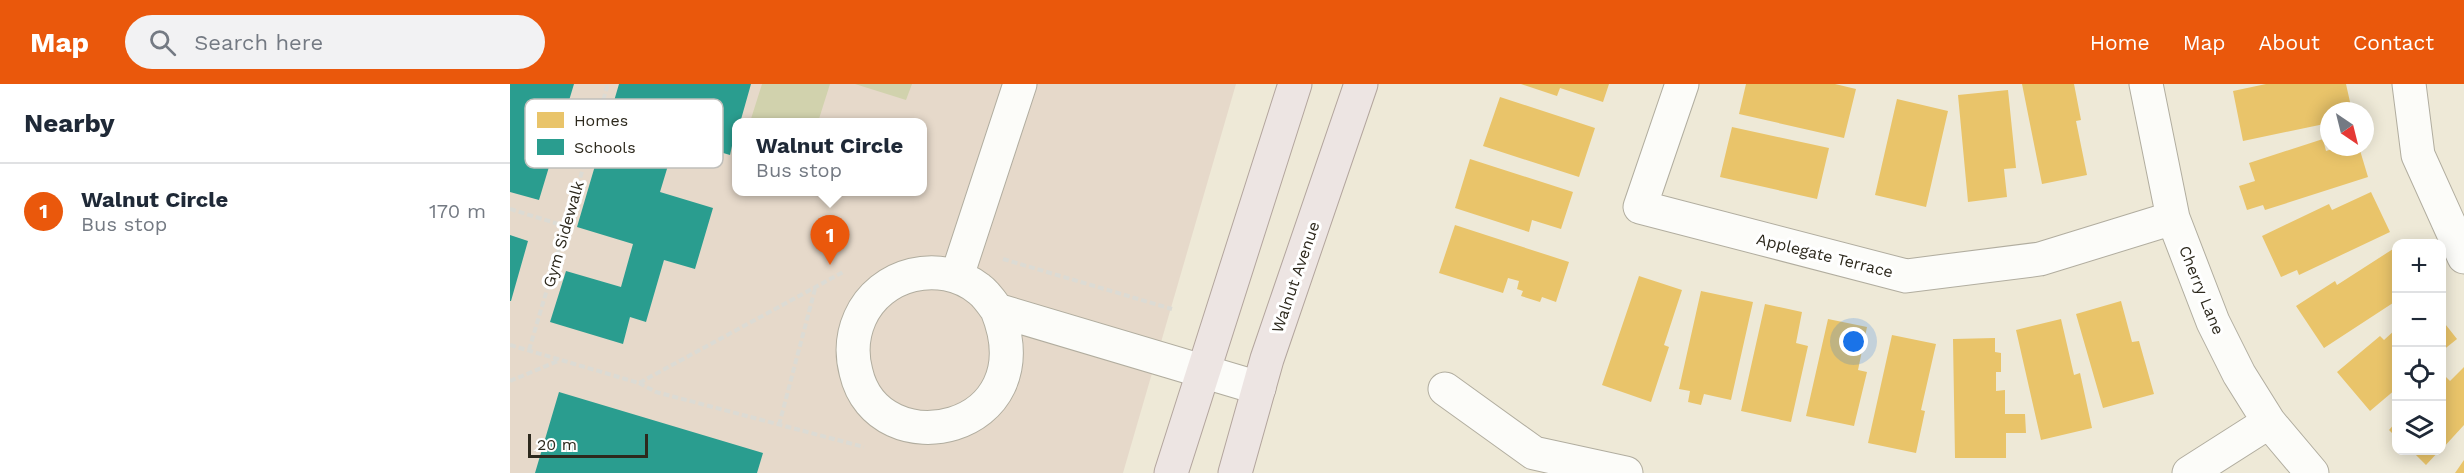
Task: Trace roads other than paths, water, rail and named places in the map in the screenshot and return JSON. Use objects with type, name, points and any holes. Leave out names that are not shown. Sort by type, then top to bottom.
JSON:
[{"type":"main road","points":[[1171,473],[1202,369],[1295,84]]},
{"type":"main road","name":"Walnut Avenue","points":[[1235,473],[1259,388],[1361,84]]},
{"type":"street","points":[[957,276],[1020,84]]},
{"type":"street","name":"Applegate Terrace","points":[[1682,84],[1640,207],[1906,276],[2040,260],[2173,218]]},
{"type":"street","name":"Cherry Lane","points":[[2146,84],[2173,218],[2213,322],[2239,374],[2269,422],[2312,473]]},
{"type":"street","points":[[2409,84],[2418,155],[2464,257]]},
{"type":"street","points":[[931,272],[957,276],[980,289],[997,310],[1007,333],[1008,359],[1001,383],[987,404],[973,414],[942,428],[916,427],[892,419],[872,403],[858,381],[852,356],[854,331],[865,307],[883,288],[906,276],[931,272]]},
{"type":"street","points":[[997,310],[1202,369],[1259,388]]},
{"type":"street","points":[[1445,389],[1534,453],[1626,473]]},
{"type":"street","points":[[2188,473],[2269,422]]},
{"type":"place","name":"Walnut Circle","points":[[830,265]]}]
